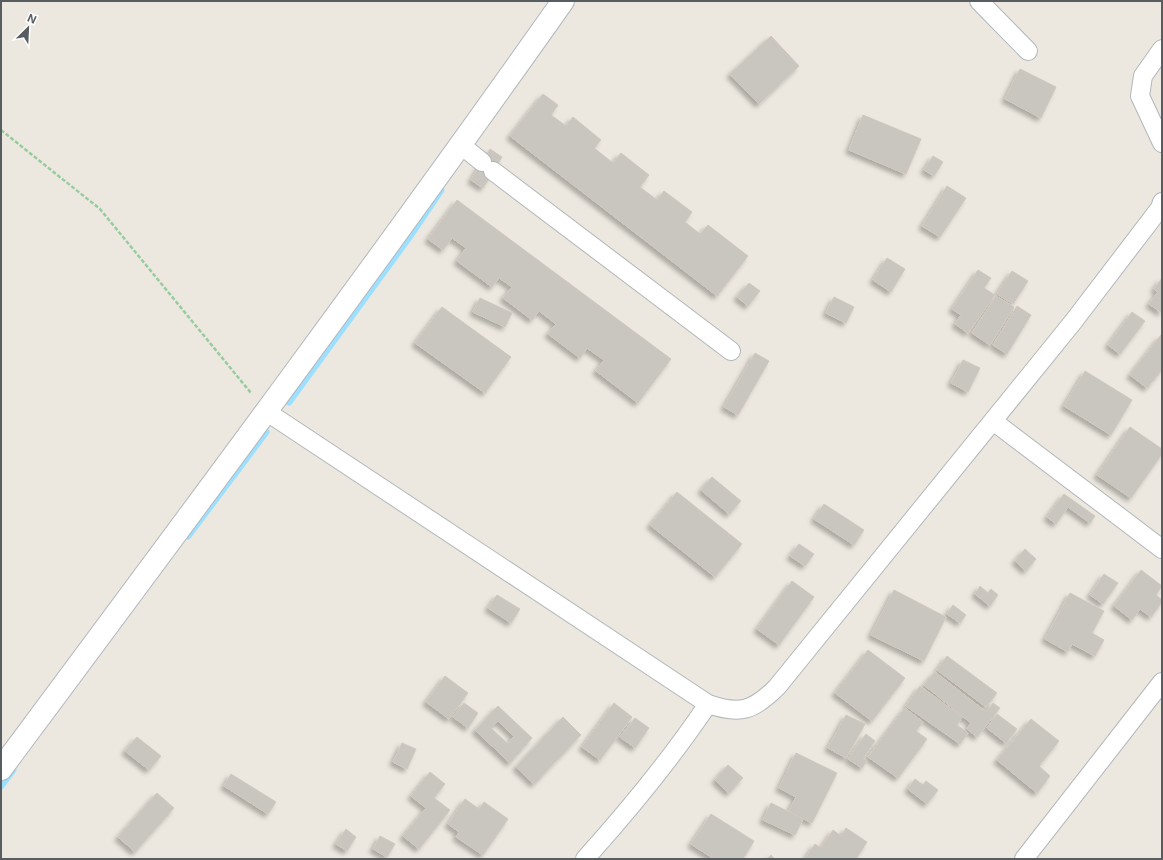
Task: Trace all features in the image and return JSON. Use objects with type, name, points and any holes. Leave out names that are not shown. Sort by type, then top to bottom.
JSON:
[{"type":"street","points":[[1,769],[267,412],[461,145],[563,1]]},
{"type":"street","points":[[979,1],[1028,51]]},
{"type":"street","points":[[1162,49],[1143,76],[1140,96],[1162,143]]},
{"type":"street","points":[[461,145],[487,167],[731,351]]},
{"type":"street","points":[[267,412],[708,704],[726,710],[745,710],[762,702],[772,692],[1073,322],[1160,208],[1162,202]]},
{"type":"street","points":[[993,421],[1162,549]]},
{"type":"street","points":[[1024,859],[1162,682]]},
{"type":"street","points":[[585,859],[625,814],[678,747],[708,704]]},
{"type":"path","points":[[1,130],[100,209],[267,412]]},
{"type":"building","points":[[771,36],[799,66],[759,104],[730,74]]},
{"type":"building","points":[[1020,69],[1056,87],[1041,118],[1005,99]]},
{"type":"building","points":[[543,94],[558,105],[551,115],[566,126],[573,117],[601,140],[594,148],[613,163],[621,153],[649,175],[640,187],[657,200],[664,191],[692,212],[685,222],[700,234],[708,225],[748,256],[717,296],[510,136]]},
{"type":"building","points":[[863,115],[921,139],[906,174],[849,150]]},
{"type":"building","points":[[490,149],[502,157],[483,188],[471,180]]},
{"type":"building","points":[[933,156],[943,162],[934,176],[924,170]]},
{"type":"building","points":[[947,186],[966,198],[940,237],[922,226]]},
{"type":"building","points":[[457,200],[671,359],[638,403],[596,371],[604,360],[587,348],[580,358],[548,334],[556,324],[539,311],[532,320],[503,298],[512,287],[499,278],[492,287],[457,261],[466,248],[452,238],[443,250],[428,239]]},
{"type":"building","points":[[887,258],[905,269],[891,292],[873,280]]},
{"type":"building","points":[[978,270],[991,278],[984,288],[995,295],[968,333],[955,324],[961,315],[952,309]]},
{"type":"building","points":[[1012,271],[1028,281],[1013,304],[997,294]]},
{"type":"building","points":[[1162,278],[1162,313],[1149,304],[1158,292],[1154,289]]},
{"type":"building","points":[[749,283],[760,291],[748,306],[737,297]]},
{"type":"building","points":[[996,296],[1014,307],[990,345],[972,333]]},
{"type":"building","points":[[834,297],[854,307],[846,323],[826,313]]},
{"type":"building","points":[[480,298],[512,313],[505,327],[473,312]]},
{"type":"building","points":[[1017,306],[1031,315],[1007,354],[993,345]]},
{"type":"building","points":[[442,307],[511,357],[485,393],[415,343]]},
{"type":"building","points":[[1132,312],[1145,321],[1120,354],[1108,345]]},
{"type":"building","points":[[1161,335],[1162,370],[1147,388],[1130,375]]},
{"type":"building","points":[[755,353],[769,361],[738,415],[724,407]]},
{"type":"building","points":[[963,360],[980,368],[968,392],[951,383]]},
{"type":"building","points":[[1085,371],[1132,400],[1111,435],[1064,406]]},
{"type":"building","points":[[1130,427],[1162,449],[1162,454],[1131,498],[1097,475]]},
{"type":"building","points":[[712,477],[741,501],[729,514],[701,490]]},
{"type":"building","points":[[677,492],[742,544],[715,577],[650,525]]},
{"type":"building","points":[[1064,494],[1095,516],[1090,523],[1068,507],[1056,524],[1047,517]]},
{"type":"building","points":[[824,504],[864,530],[854,545],[814,519]]},
{"type":"building","points":[[799,544],[814,554],[805,566],[790,556]]},
{"type":"building","points":[[1025,549],[1036,559],[1026,571],[1015,561]]},
{"type":"building","points":[[1141,570],[1162,586],[1156,595],[1162,600],[1162,602],[1151,617],[1140,609],[1132,620],[1114,606]]},
{"type":"building","points":[[1104,574],[1118,583],[1103,604],[1090,595]]},
{"type":"building","points":[[792,581],[814,597],[779,645],[757,629]]},
{"type":"building","points":[[980,586],[988,593],[991,589],[998,595],[990,606],[975,594]]},
{"type":"building","points":[[894,590],[946,617],[924,661],[871,635]]},
{"type":"building","points":[[1070,593],[1104,611],[1092,633],[1104,640],[1095,656],[1072,644],[1068,652],[1045,639]]},
{"type":"building","points":[[497,595],[520,609],[511,623],[488,608]]},
{"type":"building","points":[[953,605],[966,615],[960,623],[947,614]]},
{"type":"building","points":[[868,650],[905,678],[872,721],[835,693]]},
{"type":"building","points":[[947,656],[997,693],[986,707],[937,670]]},
{"type":"building","points":[[935,672],[986,712],[993,703],[1000,708],[977,737],[967,729],[971,723],[924,685]]},
{"type":"building","points":[[445,676],[468,693],[449,719],[426,702]]},
{"type":"building","points":[[920,686],[962,717],[957,725],[968,733],[960,744],[906,706]]},
{"type":"building","points":[[464,703],[478,713],[468,728],[453,717]]},
{"type":"building","points":[[614,703],[632,717],[600,760],[582,747]]},
{"type":"building","points":[[498,706],[532,738],[510,763],[475,730]],"holes":[[[498,721],[514,736],[508,744],[491,728]]]},
{"type":"building","points":[[905,708],[923,722],[916,731],[927,739],[898,778],[868,757]]},
{"type":"building","points":[[997,714],[1017,729],[1006,743],[987,728]]},
{"type":"building","points":[[846,715],[865,724],[846,758],[828,748]]},
{"type":"building","points":[[563,717],[581,735],[534,784],[516,767]]},
{"type":"building","points":[[635,718],[649,728],[635,748],[620,737]]},
{"type":"building","points":[[1031,719],[1059,741],[1039,766],[1050,776],[1037,793],[997,760]]},
{"type":"building","points":[[866,734],[875,741],[863,758],[867,761],[862,768],[848,759]]},
{"type":"building","points":[[137,737],[161,756],[149,770],[125,751]]},
{"type":"building","points":[[402,743],[416,749],[407,769],[393,762]]},
{"type":"building","points":[[796,753],[837,773],[812,823],[789,811],[796,797],[779,788]]},
{"type":"building","points":[[728,765],[743,778],[729,793],[715,780]]},
{"type":"building","points":[[430,772],[445,784],[434,798],[450,810],[419,849],[403,836],[426,808],[411,796]]},
{"type":"building","points":[[231,774],[276,802],[268,814],[224,786]]},
{"type":"building","points":[[915,779],[923,785],[926,781],[938,790],[927,804],[908,789]]},
{"type":"building","points":[[157,793],[174,808],[135,852],[118,837]]},
{"type":"building","points":[[465,799],[479,809],[484,802],[508,819],[483,855],[456,837],[459,832],[448,824]]},
{"type":"building","points":[[771,803],[803,819],[795,835],[763,820]]},
{"type":"building","points":[[711,814],[754,841],[743,859],[714,859],[691,844]]},
{"type":"building","points":[[846,828],[867,842],[856,859],[805,859],[815,844],[821,848],[833,830],[841,836]]},
{"type":"building","points":[[346,829],[356,837],[347,851],[336,844]]},
{"type":"building","points":[[380,836],[395,844],[387,857],[373,849]]},
{"type":"building","points":[[771,855],[775,859],[767,859]]},
{"type":"waterway","points":[[289,402],[410,236],[441,190]]},
{"type":"waterway","points":[[188,536],[266,432]]},
{"type":"waterway","points":[[1,786],[13,770]]}]
